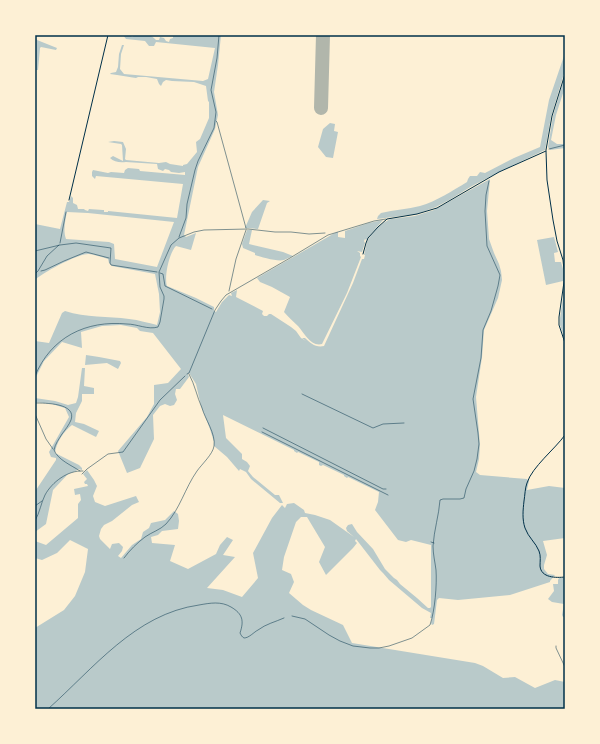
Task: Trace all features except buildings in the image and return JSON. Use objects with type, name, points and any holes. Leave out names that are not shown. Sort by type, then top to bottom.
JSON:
[{"type":"street","points":[[69,200],[108,35]]},
{"type":"street","points":[[565,74],[552,116],[546,150],[547,180],[553,220],[564,270],[564,282],[558,325],[565,343]]},
{"type":"street","points":[[363,254],[368,238],[378,226],[387,219],[410,216],[430,211],[489,178],[546,150]]},
{"type":"street","points":[[565,435],[538,465],[527,481],[523,506],[523,520],[528,535],[540,552],[541,571],[552,577],[565,577]]},
{"type":"lane","points":[[124,558],[140,541],[160,529],[170,519],[196,472],[213,449],[214,439],[202,411],[194,384],[188,373],[216,310],[223,298],[328,235],[374,221],[387,219]]},
{"type":"path","points":[[179,238],[186,218],[187,204],[195,170],[211,135],[215,120],[216,112],[211,90],[217,58],[219,35]]},
{"type":"path","points":[[215,120],[217,122],[247,229],[236,259],[229,294]]},
{"type":"path","points":[[546,150],[565,145]]},
{"type":"path","points":[[292,616],[305,619],[329,635],[353,646],[370,648],[389,646],[412,638],[430,625],[436,582],[433,539],[440,508],[440,500],[464,498],[466,489],[474,471],[479,444],[473,399],[481,358],[482,330],[491,310],[500,275],[488,246],[485,211],[489,178]]},
{"type":"path","points":[[35,274],[47,256],[60,245],[66,212]]},
{"type":"path","points":[[35,376],[44,359],[60,341],[70,334],[84,328],[106,324],[128,324],[152,328],[158,327],[164,300],[160,287],[159,272],[171,244],[179,238],[199,230],[247,229],[309,234],[327,233]]},
{"type":"path","points":[[35,251],[76,243],[111,248],[110,263],[113,265],[159,272],[163,274],[165,286],[216,310]]},
{"type":"path","points":[[41,271],[86,252],[110,258]]},
{"type":"path","points":[[82,474],[108,454],[123,452],[160,400],[188,373]]},
{"type":"path","points":[[302,394],[373,428],[386,424],[404,423]]},
{"type":"path","points":[[35,403],[60,405],[67,408],[72,414],[70,421],[54,450]]},
{"type":"path","points":[[35,414],[46,439],[56,454],[65,462],[80,471]]},
{"type":"path","points":[[263,428],[383,489],[386,489]]},
{"type":"path","points":[[262,432],[388,495]]},
{"type":"path","points":[[35,521],[46,494],[60,478],[71,472],[85,471]]},
{"type":"path","points":[[35,506],[43,500]]},
{"type":"path","points":[[48,709],[114,647],[139,628],[171,611],[189,606],[213,603],[226,604],[240,615],[242,624],[240,633],[245,638],[267,624],[284,618]]},
{"type":"path","points":[[556,646],[565,667]]},
{"type":"shaded area","points":[[123,35],[130,35],[132,37],[145,35],[151,36],[156,40],[159,40],[160,37],[169,42],[170,39],[173,38],[173,35],[221,35],[214,92],[218,115],[215,129],[198,167],[184,235],[186,237],[196,233],[191,250],[176,246],[173,249],[169,259],[166,277],[167,286],[214,307],[214,311],[216,312],[222,302],[229,295],[232,296],[231,293],[237,290],[236,297],[263,311],[262,314],[264,316],[271,314],[296,331],[301,338],[306,341],[302,338],[305,338],[316,346],[324,346],[353,283],[362,259],[364,259],[367,242],[377,228],[391,219],[415,216],[434,210],[490,179],[487,211],[489,239],[499,264],[502,280],[498,298],[484,330],[482,357],[476,397],[480,445],[476,472],[480,475],[527,479],[529,481],[527,490],[549,486],[565,488],[565,538],[543,541],[547,555],[544,569],[548,574],[555,575],[550,582],[510,595],[458,600],[439,598],[437,600],[434,624],[432,625],[432,618],[430,618],[431,613],[422,608],[389,580],[356,539],[355,541],[357,543],[353,548],[326,575],[319,562],[325,547],[307,517],[301,517],[296,522],[284,557],[282,570],[291,574],[294,582],[289,593],[311,610],[343,625],[352,643],[475,663],[503,678],[515,677],[535,688],[555,680],[565,682],[565,709],[35,709],[35,628],[64,610],[75,596],[85,572],[88,549],[70,540],[57,553],[42,560],[35,558],[35,541],[46,545],[78,518],[78,504],[81,500],[80,494],[75,495],[74,489],[88,486],[84,482],[87,479],[83,474],[87,470],[97,486],[93,496],[95,502],[105,506],[136,496],[139,502],[132,505],[112,521],[104,525],[101,529],[99,536],[100,539],[110,549],[112,544],[119,543],[123,547],[118,556],[121,558],[132,545],[141,539],[143,532],[149,528],[151,523],[165,520],[174,511],[178,514],[178,529],[162,531],[158,535],[151,537],[152,543],[175,545],[170,561],[188,569],[216,554],[220,545],[227,537],[233,540],[223,555],[235,557],[207,588],[223,590],[242,597],[258,578],[253,553],[272,518],[282,505],[285,508],[287,504],[294,503],[304,510],[305,513],[330,520],[354,537],[347,531],[346,528],[348,525],[352,524],[357,532],[373,549],[385,569],[428,608],[431,607],[431,545],[411,540],[406,542],[398,540],[375,510],[379,492],[348,477],[347,478],[344,475],[323,465],[321,466],[319,465],[319,462],[298,452],[297,453],[294,450],[223,415],[226,438],[242,454],[242,459],[250,466],[248,471],[253,477],[275,495],[279,495],[283,503],[280,503],[251,479],[246,472],[240,469],[239,471],[227,457],[214,446],[210,429],[201,406],[196,384],[189,373],[189,377],[180,389],[176,389],[175,394],[177,400],[174,405],[170,406],[165,404],[160,406],[153,415],[154,439],[140,468],[127,473],[118,451],[147,417],[154,404],[154,385],[168,383],[181,369],[153,333],[140,331],[137,328],[121,325],[102,326],[81,332],[82,348],[62,342],[44,361],[35,379],[35,341],[49,343],[62,313],[65,311],[89,316],[133,319],[157,325],[160,312],[159,294],[155,274],[112,266],[108,259],[89,254],[77,257],[61,264],[35,280],[35,224],[60,229],[67,202],[69,202],[71,196],[73,198],[73,203],[77,205],[78,209],[88,211],[89,209],[104,210],[104,212],[108,211],[177,218],[183,184],[96,176],[95,179],[92,176],[92,172],[93,170],[108,173],[124,173],[128,168],[139,169],[140,171],[185,175],[185,172],[171,172],[165,169],[163,171],[158,169],[157,164],[115,161],[110,158],[113,156],[123,161],[122,145],[108,142],[123,142],[126,149],[126,160],[159,163],[166,162],[183,166],[187,164],[197,152],[196,142],[200,139],[209,118],[209,102],[206,86],[194,82],[166,80],[161,86],[157,79],[146,77],[136,78],[110,74],[116,72],[119,54],[122,45],[124,45],[121,54],[120,69],[124,74],[203,81],[208,79],[215,48],[156,42],[154,46],[149,46],[145,41],[126,39]],"holes":[[[67,212],[174,222],[157,267],[115,259],[114,244],[109,242],[66,239],[64,229]]]},
{"type":"shaded area","points":[[35,36],[37,40],[57,48],[56,50],[40,48],[38,70],[35,70]]},
{"type":"shaded area","points":[[565,53],[565,70],[551,117],[545,150],[472,186],[436,207],[417,214],[377,219],[381,213],[420,206],[444,196],[467,182],[470,176],[477,176],[480,172],[485,173],[540,147],[549,100]]},
{"type":"shaded area","points":[[565,75],[565,87],[556,115],[551,140],[557,144],[565,144],[565,148],[550,150],[548,147],[553,116]]},
{"type":"shaded area","points":[[330,123],[335,124],[334,131],[338,132],[333,158],[326,157],[318,147],[323,129]]},
{"type":"shaded area","points":[[263,200],[270,201],[267,203],[258,229],[245,228],[252,212]]},
{"type":"shaded area","points":[[383,220],[366,240],[365,239],[362,252],[357,251],[360,253],[361,257],[347,293],[322,344],[314,343],[308,339],[284,312],[290,297],[260,282],[257,278],[333,234],[338,232],[338,237],[345,238],[345,231]]},
{"type":"shaded area","points":[[247,230],[252,230],[249,244],[283,252],[293,256],[285,260],[278,260],[255,255],[255,253],[243,248],[242,244]]},
{"type":"shaded area","points":[[554,237],[558,252],[554,253],[555,262],[561,262],[563,269],[563,281],[546,285],[537,240]]},
{"type":"shaded area","points":[[565,284],[565,340],[560,325],[560,318]]},
{"type":"shaded area","points":[[86,355],[120,361],[121,363],[118,369],[107,363],[85,365]]},
{"type":"shaded area","points":[[82,368],[85,368],[84,386],[94,388],[94,394],[82,394],[82,401],[76,413],[75,422],[84,424],[99,431],[96,437],[72,425],[66,430],[57,445],[55,453],[79,465],[82,470],[78,469],[68,474],[53,490],[46,524],[35,532],[35,490],[56,460],[56,458],[51,457],[49,452],[69,417],[65,408],[52,404],[35,402],[35,398],[55,401],[68,405],[76,403]]},
{"type":"shaded area","points":[[559,578],[565,578],[565,617],[562,615],[564,604],[552,602],[548,599],[554,591],[553,584],[558,584]]},
{"type":"runway","points":[[321,108],[323,35]]}]
